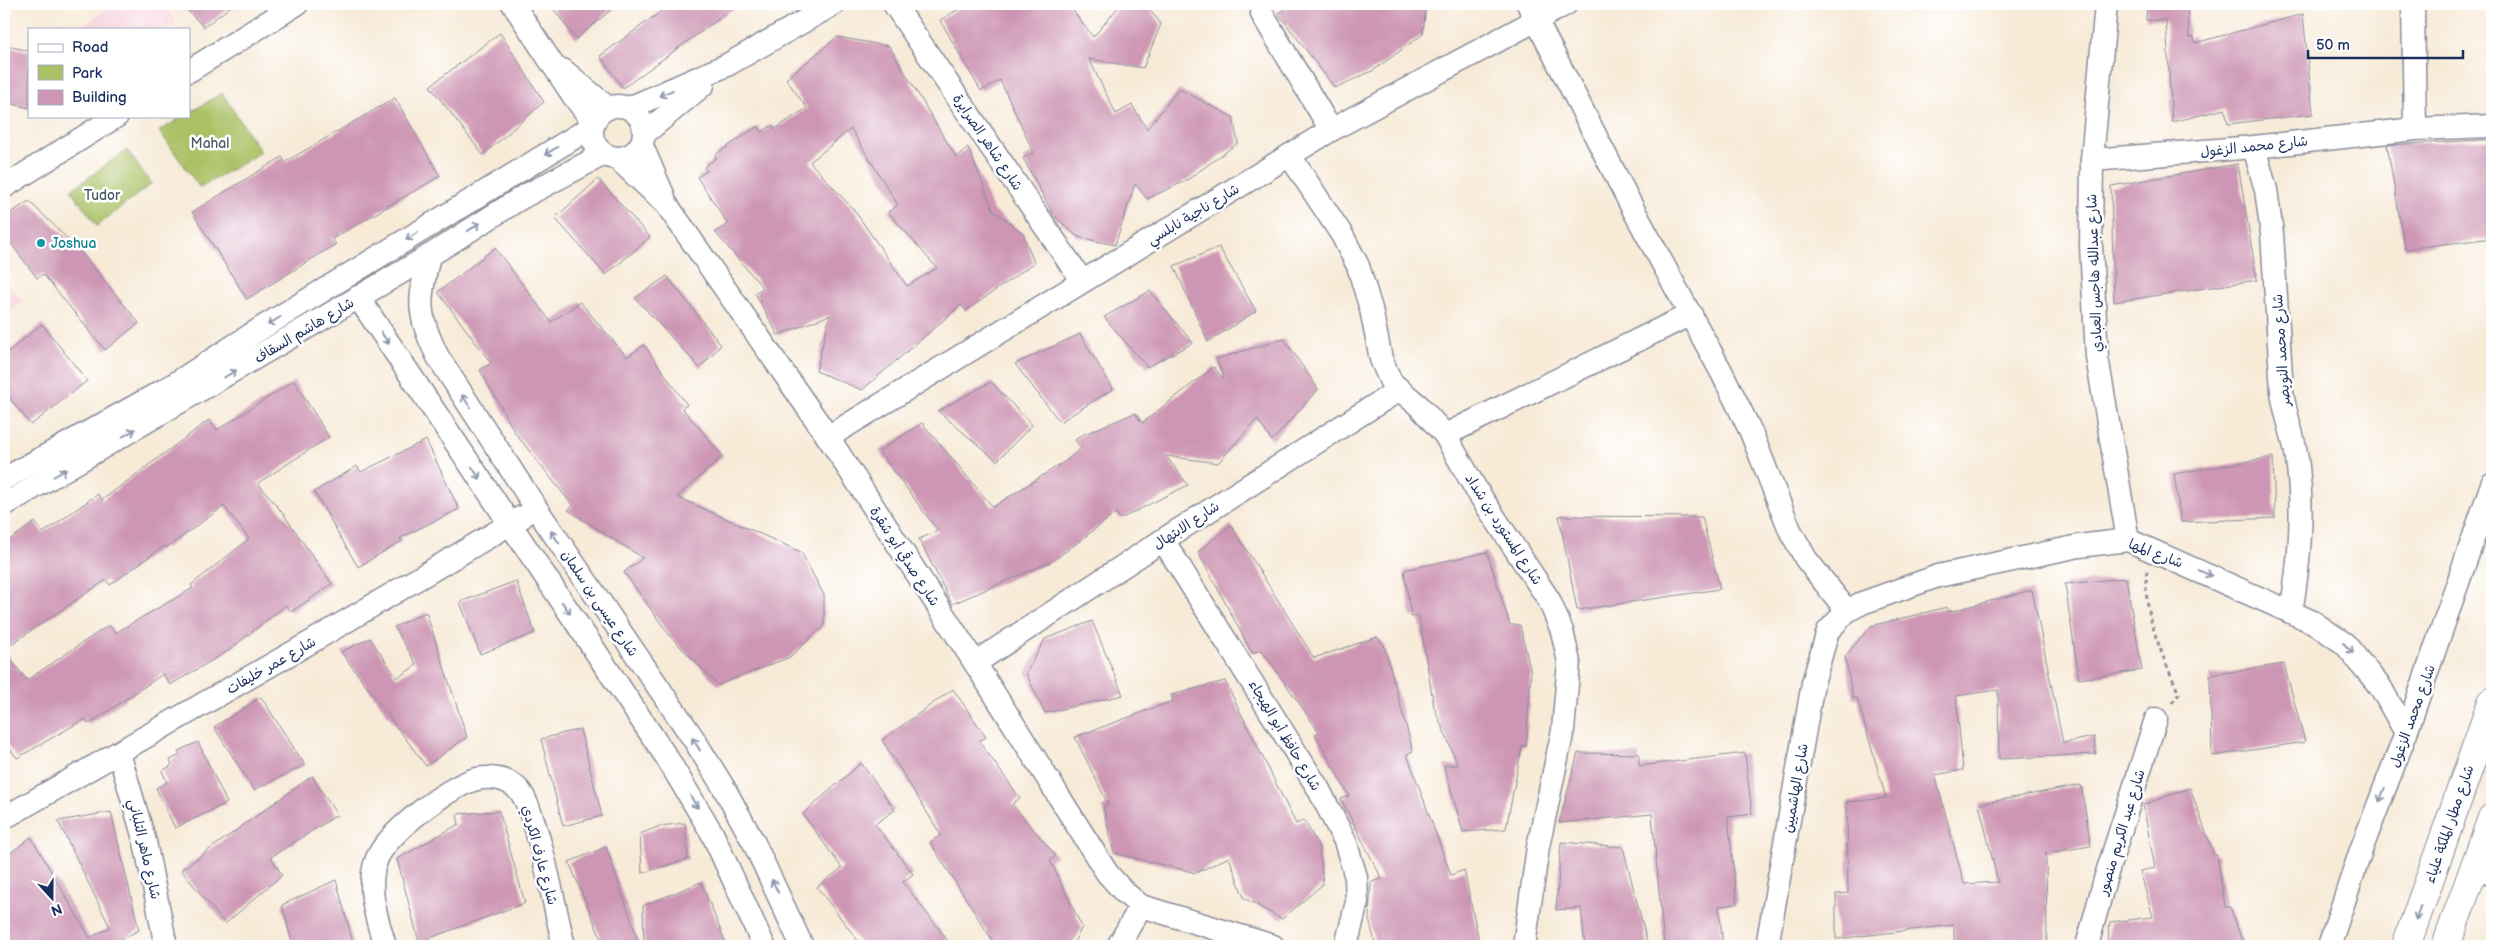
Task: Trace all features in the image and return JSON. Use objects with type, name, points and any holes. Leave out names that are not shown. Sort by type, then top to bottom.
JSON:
[{"type":"highway","name":"شارع مطار الملكة علياء","points":[[2406,946],[2492,702]]},
{"type":"highway","points":[[2446,946],[2485,866],[2492,818]]},
{"type":"street","points":[[190,70],[297,4]]},
{"type":"street","points":[[513,4],[552,62],[585,86],[606,116]]},
{"type":"street","name":"شارع هاشم السقاف","points":[[8,468],[173,385],[606,116],[727,66],[834,4]]},
{"type":"street","name":"شارع شاهر الصرايرة","points":[[894,4],[1082,281]]},
{"type":"street","name":"شارع ناجية نابلسي","points":[[828,437],[1082,281],[1531,12],[1566,4]]},
{"type":"street","name":"شارع عبدالله هاجس العبادي","points":[[2106,4],[2092,160],[2091,245],[2097,357],[2128,540]]},
{"type":"street","points":[[2412,4],[2415,129]]},
{"type":"street","points":[[1531,12],[1653,247],[1691,314],[1751,432],[1790,530],[1816,573],[1847,611]]},
{"type":"street","points":[[1262,14],[1332,130]]},
{"type":"street","name":"شارع هاشم السقاف","points":[[643,139],[727,66]]},
{"type":"street","points":[[637,115],[643,124],[643,139],[635,152],[627,157],[610,156],[594,142],[606,116],[637,115]]},
{"type":"street","points":[[4,187],[113,118]]},
{"type":"street","name":"شارع محمد الزغول","points":[[2092,160],[2254,148],[2415,129],[2492,126]]},
{"type":"street","name":"شارع صدقي أبو شقرة","points":[[643,139],[667,205]]},
{"type":"street","name":"شارع محمد النويصر","points":[[2254,148],[2266,190],[2272,234],[2282,392],[2284,408],[2297,458],[2301,504],[2301,546],[2291,612]]},
{"type":"street","name":"شارع هاشم السقاف","points":[[5,502],[33,489],[429,256],[520,198],[610,156]]},
{"type":"street","name":"شارع صدقي أبو شقرة","points":[[610,156],[667,205],[828,437],[975,663],[1107,873],[1124,892],[1141,906]]},
{"type":"street","name":"شارع المستورد بن شداد","points":[[1290,156],[1342,235],[1358,266],[1371,309],[1382,359],[1391,382],[1419,406],[1445,435],[1477,491],[1549,600],[1562,631],[1569,662],[1563,730],[1538,847],[1524,946]]},
{"type":"street","name":"شارع عيسى بن سلمان","points":[[429,256],[422,286],[420,311],[426,334],[438,357],[536,508],[693,738],[724,788],[789,916],[802,946]]},
{"type":"street","points":[[358,297],[667,758],[712,833],[761,937],[789,916]]},
{"type":"street","points":[[1445,435],[1691,314]]},
{"type":"street","name":"شارع الابتهال","points":[[975,663],[1163,540],[1399,390]]},
{"type":"street","points":[[8,468],[33,489]]},
{"type":"street","name":"شارع محمد الزغول","points":[[2329,946],[2361,850],[2406,733],[2492,484]]},
{"type":"street","name":"شارع عمر خليفات","points":[[4,818],[119,753],[536,508]]},
{"type":"street","name":"شارع حافظ أبو الهيجاء","points":[[1163,540],[1318,788],[1345,841],[1356,877],[1357,902],[1346,946]]},
{"type":"street","name":"شارع المها","points":[[1828,631],[1847,611],[1879,595],[1938,576],[2079,546],[2128,540],[2150,548],[2313,622],[2345,644],[2381,688],[2406,733]]},
{"type":"street","name":"شارع الهاشميين","points":[[1767,946],[1813,683],[1828,631]]},
{"type":"street","name":"شارع عبد الكريم منصور","points":[[2087,946],[2105,879],[2156,719]]},
{"type":"street","name":"شارع ماهر التلباني","points":[[119,753],[145,842],[166,946]]},
{"type":"street","name":"شارع عارف الكردي","points":[[385,946],[372,891],[373,875],[378,856],[393,835],[427,808],[464,784],[488,777],[511,783],[527,802],[564,946]]},
{"type":"street","points":[[1118,946],[1141,906],[1273,946]]},
{"type":"path","points":[[2150,548],[2145,583],[2154,627],[2179,694],[2156,719]]},
{"type":"shaded area","points":[[113,4],[164,4],[176,23],[168,28],[80,28]]},
{"type":"shaded area","points":[[4,279],[23,302],[4,316]]},
{"type":"green space","name":"Mahal","points":[[222,93],[261,152],[200,188],[159,131],[181,118],[190,118],[190,112]]},
{"type":"green space","name":"Tudor","points":[[127,150],[151,184],[97,226],[71,190]]},
{"type":"building","points":[[181,4],[234,4],[204,27]]},
{"type":"building","points":[[550,4],[618,4],[576,39]]},
{"type":"building","points":[[671,4],[739,4],[623,88],[600,56]]},
{"type":"building","points":[[968,4],[1068,4],[1093,37],[1121,4],[1145,4],[1161,24],[1143,68],[1089,59],[1116,114],[1132,105],[1147,129],[1179,89],[1233,117],[1238,143],[1187,180],[1147,199],[1135,184],[1115,245],[1078,237],[1054,216],[1023,158],[1034,153],[1000,80],[981,91],[940,20]]},
{"type":"building","points":[[1295,4],[1426,4],[1423,34],[1374,70],[1335,88],[1278,13]]},
{"type":"building","points":[[2147,4],[2187,4],[2189,38],[2194,37],[2195,43],[2303,14],[2313,114],[2228,124],[2225,109],[2172,122],[2166,20],[2146,20]]},
{"type":"building","points":[[500,33],[544,102],[483,155],[430,86]]},
{"type":"building","points":[[837,37],[889,46],[956,157],[968,147],[993,210],[1023,233],[1034,263],[966,311],[961,305],[862,390],[816,371],[830,315],[778,335],[755,293],[763,288],[715,232],[728,224],[697,177],[707,171],[704,167],[716,158],[715,155],[758,126],[762,132],[772,125],[775,129],[807,108],[786,79]],"holes":[[[851,129],[898,205],[888,212],[937,268],[907,286],[854,210],[810,162]]]},
{"type":"building","points":[[4,45],[28,51],[28,108],[4,102]]},
{"type":"building","points":[[395,98],[440,176],[332,239],[336,244],[247,299],[192,212],[282,157],[285,162]]},
{"type":"building","points":[[2492,140],[2492,238],[2405,249],[2387,145]]},
{"type":"building","points":[[2238,164],[2257,280],[2114,302],[2111,186]]},
{"type":"building","points":[[598,179],[650,237],[606,275],[555,218]]},
{"type":"building","points":[[29,201],[82,253],[139,323],[105,350],[43,274],[37,278],[4,234],[4,217]]},
{"type":"building","points":[[1219,247],[1256,311],[1208,342],[1174,266]]},
{"type":"building","points":[[495,248],[551,322],[580,302],[627,357],[644,345],[687,405],[682,408],[723,456],[677,497],[801,552],[824,595],[824,626],[790,657],[718,685],[670,636],[624,572],[643,558],[568,510],[573,506],[516,434],[480,370],[491,363],[438,292]]},
{"type":"building","points":[[667,276],[721,345],[700,368],[635,298]]},
{"type":"building","points":[[1150,291],[1193,343],[1147,367],[1104,317]]},
{"type":"building","points":[[42,324],[87,381],[31,425],[4,391],[4,355]]},
{"type":"building","points":[[1080,334],[1113,389],[1060,422],[1015,364]]},
{"type":"building","points":[[1284,339],[1318,389],[1272,441],[1257,419],[1218,463],[1166,456],[1188,485],[1120,519],[1116,513],[1053,561],[952,604],[919,539],[938,531],[879,451],[922,423],[993,507],[1067,460],[1081,448],[1075,440],[1082,435],[1135,413],[1142,423],[1214,367],[1222,377],[1224,376],[1216,359]]},
{"type":"building","points":[[294,381],[329,437],[258,483],[284,515],[332,584],[291,612],[286,605],[228,651],[170,685],[163,674],[89,724],[85,719],[17,758],[4,741],[4,651],[27,680],[109,625],[115,633],[193,588],[191,585],[249,539],[224,506],[110,585],[106,580],[4,649],[4,544],[35,522],[43,533],[98,494],[102,500],[209,420],[217,430]]},
{"type":"building","points":[[991,382],[1032,425],[997,461],[938,411]]},
{"type":"building","points":[[426,440],[459,509],[400,538],[402,541],[358,567],[314,492],[357,466],[361,472]]},
{"type":"building","points":[[2273,457],[2275,518],[2181,522],[2174,474]]},
{"type":"building","points":[[1559,516],[1702,517],[1720,589],[1577,610]]},
{"type":"building","points":[[1231,525],[1314,658],[1377,637],[1384,645],[1413,751],[1407,754],[1451,875],[1464,870],[1480,946],[1376,946],[1369,920],[1371,882],[1382,879],[1341,799],[1349,796],[1315,734],[1319,732],[1262,650],[1252,653],[1198,552]]},
{"type":"building","points":[[1487,552],[1510,625],[1520,625],[1531,673],[1526,746],[1522,746],[1506,829],[1463,832],[1444,765],[1458,765],[1434,707],[1419,616],[1411,617],[1404,570]]},
{"type":"building","points":[[2126,578],[2142,670],[2079,679],[2065,584]]},
{"type":"building","points":[[516,581],[535,633],[480,654],[460,602]]},
{"type":"building","points":[[2032,590],[2063,743],[2094,737],[2096,754],[1999,759],[1998,690],[1956,696],[1963,770],[1935,775],[1964,884],[1998,882],[1979,804],[2081,785],[2091,846],[2046,853],[2047,946],[1954,946],[1954,925],[1836,939],[1836,894],[1848,893],[1847,802],[1886,798],[1857,698],[1853,698],[1845,656],[1871,626],[1947,607],[1948,612]]},
{"type":"building","points":[[426,612],[467,737],[426,766],[341,652],[370,638],[397,678],[417,665],[394,627]]},
{"type":"building","points":[[1092,621],[1123,695],[1045,713],[1026,673],[1045,639]]},
{"type":"building","points":[[2284,664],[2305,742],[2212,756],[2210,675]]},
{"type":"building","points":[[1225,681],[1296,824],[1304,820],[1319,847],[1323,884],[1282,919],[1244,898],[1229,857],[1196,873],[1114,853],[1103,807],[1108,804],[1075,737],[1173,701],[1171,695]]},
{"type":"building","points":[[953,689],[986,737],[979,741],[1020,798],[1012,804],[1056,856],[1050,860],[1082,927],[1072,946],[996,946],[930,842],[941,835],[882,740]]},
{"type":"building","points":[[261,697],[305,765],[254,790],[214,727]]},
{"type":"building","points":[[580,729],[602,816],[563,826],[541,739]]},
{"type":"building","points":[[198,742],[227,803],[175,828],[156,788],[167,782],[162,771],[172,765],[170,760],[180,755],[178,751]]},
{"type":"building","points":[[1578,753],[1639,754],[1639,766],[1745,753],[1752,814],[1728,817],[1737,904],[1719,906],[1723,946],[1664,946],[1652,814],[1559,823]]},
{"type":"building","points":[[861,763],[895,810],[875,824],[913,874],[903,882],[952,946],[862,946],[817,887],[842,868],[803,814]]},
{"type":"building","points":[[312,776],[337,815],[271,857],[282,875],[225,924],[181,870]]},
{"type":"building","points":[[2190,788],[2214,855],[2217,855],[2225,907],[2230,907],[2244,946],[2107,946],[2110,922],[2153,917],[2140,871],[2155,868],[2143,805]]},
{"type":"building","points":[[499,811],[525,903],[419,942],[397,859],[459,824],[457,814]]},
{"type":"building","points":[[111,812],[139,930],[109,946],[4,946],[4,858],[31,837],[90,938],[110,927],[58,821]]},
{"type":"building","points":[[685,823],[688,859],[642,873],[640,834],[660,826]]},
{"type":"building","points":[[1561,842],[1623,847],[1648,946],[1585,946],[1581,908],[1556,910]]},
{"type":"building","points":[[606,847],[640,946],[604,946],[569,862]]},
{"type":"building","points":[[336,880],[354,946],[293,946],[282,905]]},
{"type":"building","points":[[701,882],[727,946],[644,946],[643,906]]},
{"type":"place","name":"Joshua","points":[[41,243]]}]
